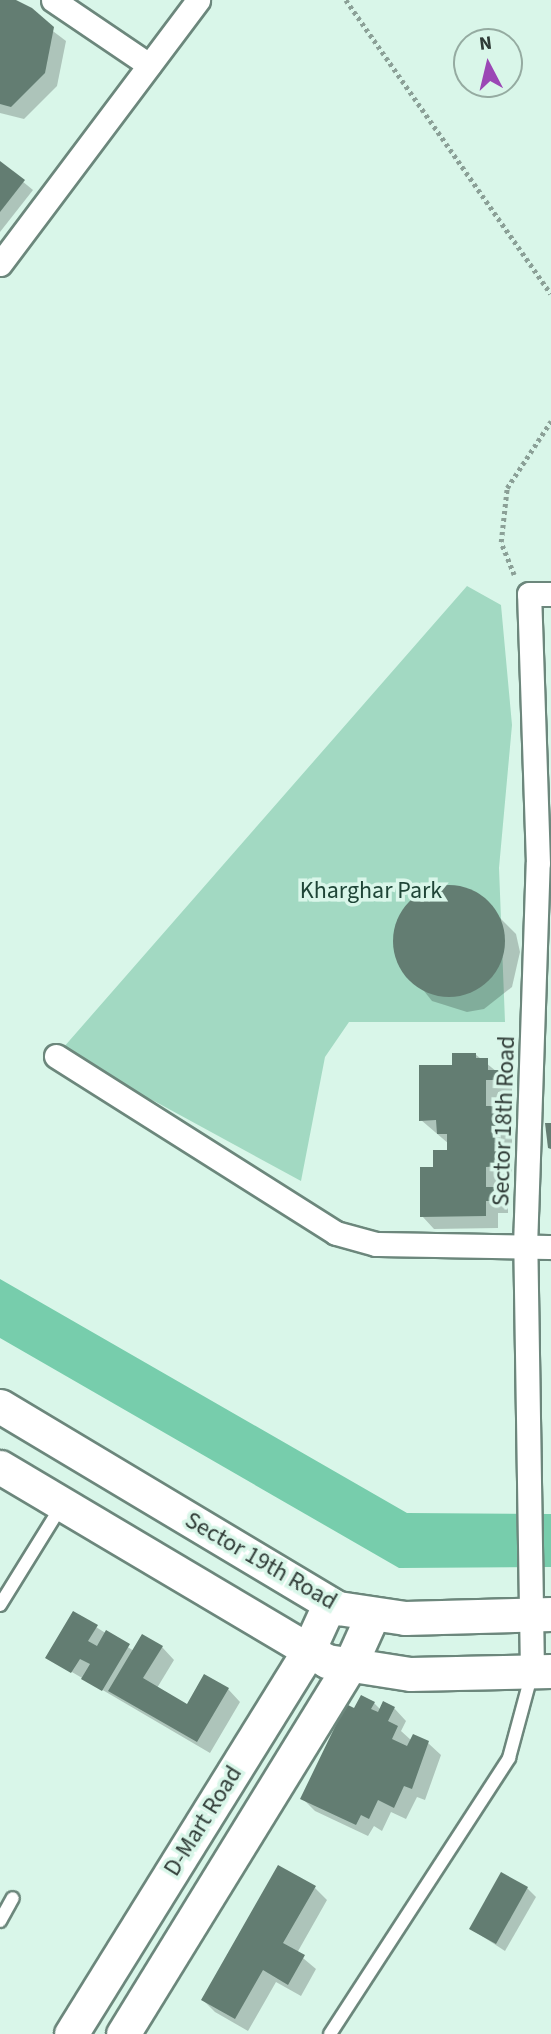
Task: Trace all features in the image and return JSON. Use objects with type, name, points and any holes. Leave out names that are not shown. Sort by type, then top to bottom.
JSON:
[{"type":"main road","name":"Sector 19th Road","points":[[0,1406],[328,1605],[372,1616],[541,1614]]},
{"type":"main road","points":[[0,1467],[307,1653],[349,1667],[410,1674],[542,1672]]},
{"type":"main road","name":"D-Mart Road","points":[[72,2034],[307,1653],[328,1605]]},
{"type":"main road","name":"D-Mart Road","points":[[132,2031],[349,1667],[372,1616]]},
{"type":"street","points":[[53,0],[149,65]]},
{"type":"street","points":[[0,264],[198,0]]},
{"type":"street","name":"Sector 18th Road","points":[[540,594],[538,863],[525,1247],[531,1488],[530,1569],[541,1614],[542,1672]]},
{"type":"street","points":[[56,1056],[336,1233],[376,1244],[551,1247]]},
{"type":"lane","points":[[0,1605],[62,1504]]},
{"type":"lane","points":[[330,2034],[509,1758],[542,1672]]},
{"type":"lane","points":[[0,1921],[13,1898]]},
{"type":"path","points":[[346,0],[551,295]]},
{"type":"path","points":[[540,594],[507,568],[501,542],[508,488],[551,421]]},
{"type":"green space","name":"Kharghar Park","points":[[467,586],[501,605],[512,725],[499,868],[505,1022],[349,1022],[325,1057],[301,1181],[156,1102],[56,1056]]},
{"type":"shaded area","points":[[0,1279],[407,1513],[551,1514],[551,1567],[399,1568],[0,1338]]},
{"type":"building","points":[[0,0],[16,0],[32,8],[54,27],[45,73],[11,107],[0,104]]},
{"type":"building","points":[[0,161],[25,180],[0,212]]},
{"type":"building","points":[[449,885],[471,889],[489,901],[501,919],[505,941],[501,963],[489,981],[471,993],[449,997],[427,993],[409,981],[397,963],[393,941],[397,919],[409,901],[427,889]]},
{"type":"building","points":[[452,1053],[476,1053],[476,1058],[488,1058],[488,1070],[500,1070],[500,1080],[486,1080],[486,1106],[500,1106],[500,1166],[486,1167],[486,1187],[496,1187],[497,1201],[486,1201],[486,1216],[420,1217],[420,1167],[433,1167],[433,1150],[447,1150],[447,1134],[437,1134],[436,1120],[419,1121],[419,1065],[452,1065]]},
{"type":"building","points":[[545,1123],[551,1123],[551,1149],[548,1148]]},
{"type":"building","points":[[73,1611],[98,1625],[88,1641],[97,1646],[106,1630],[130,1644],[102,1691],[81,1679],[90,1664],[80,1659],[71,1673],[45,1658]]},
{"type":"building","points":[[142,1634],[163,1646],[143,1678],[187,1704],[204,1674],[229,1688],[197,1742],[108,1691]]},
{"type":"building","points":[[361,1695],[375,1702],[371,1709],[378,1712],[383,1701],[395,1707],[388,1721],[398,1726],[392,1739],[407,1746],[413,1734],[429,1741],[412,1789],[404,1786],[394,1808],[378,1800],[369,1819],[361,1815],[356,1825],[300,1799],[346,1704],[354,1708]]},
{"type":"building","points":[[278,1865],[316,1886],[283,1943],[305,1955],[288,1985],[263,1970],[235,2019],[201,2000]]},
{"type":"building","points":[[501,1872],[528,1887],[496,1944],[469,1929]]}]
